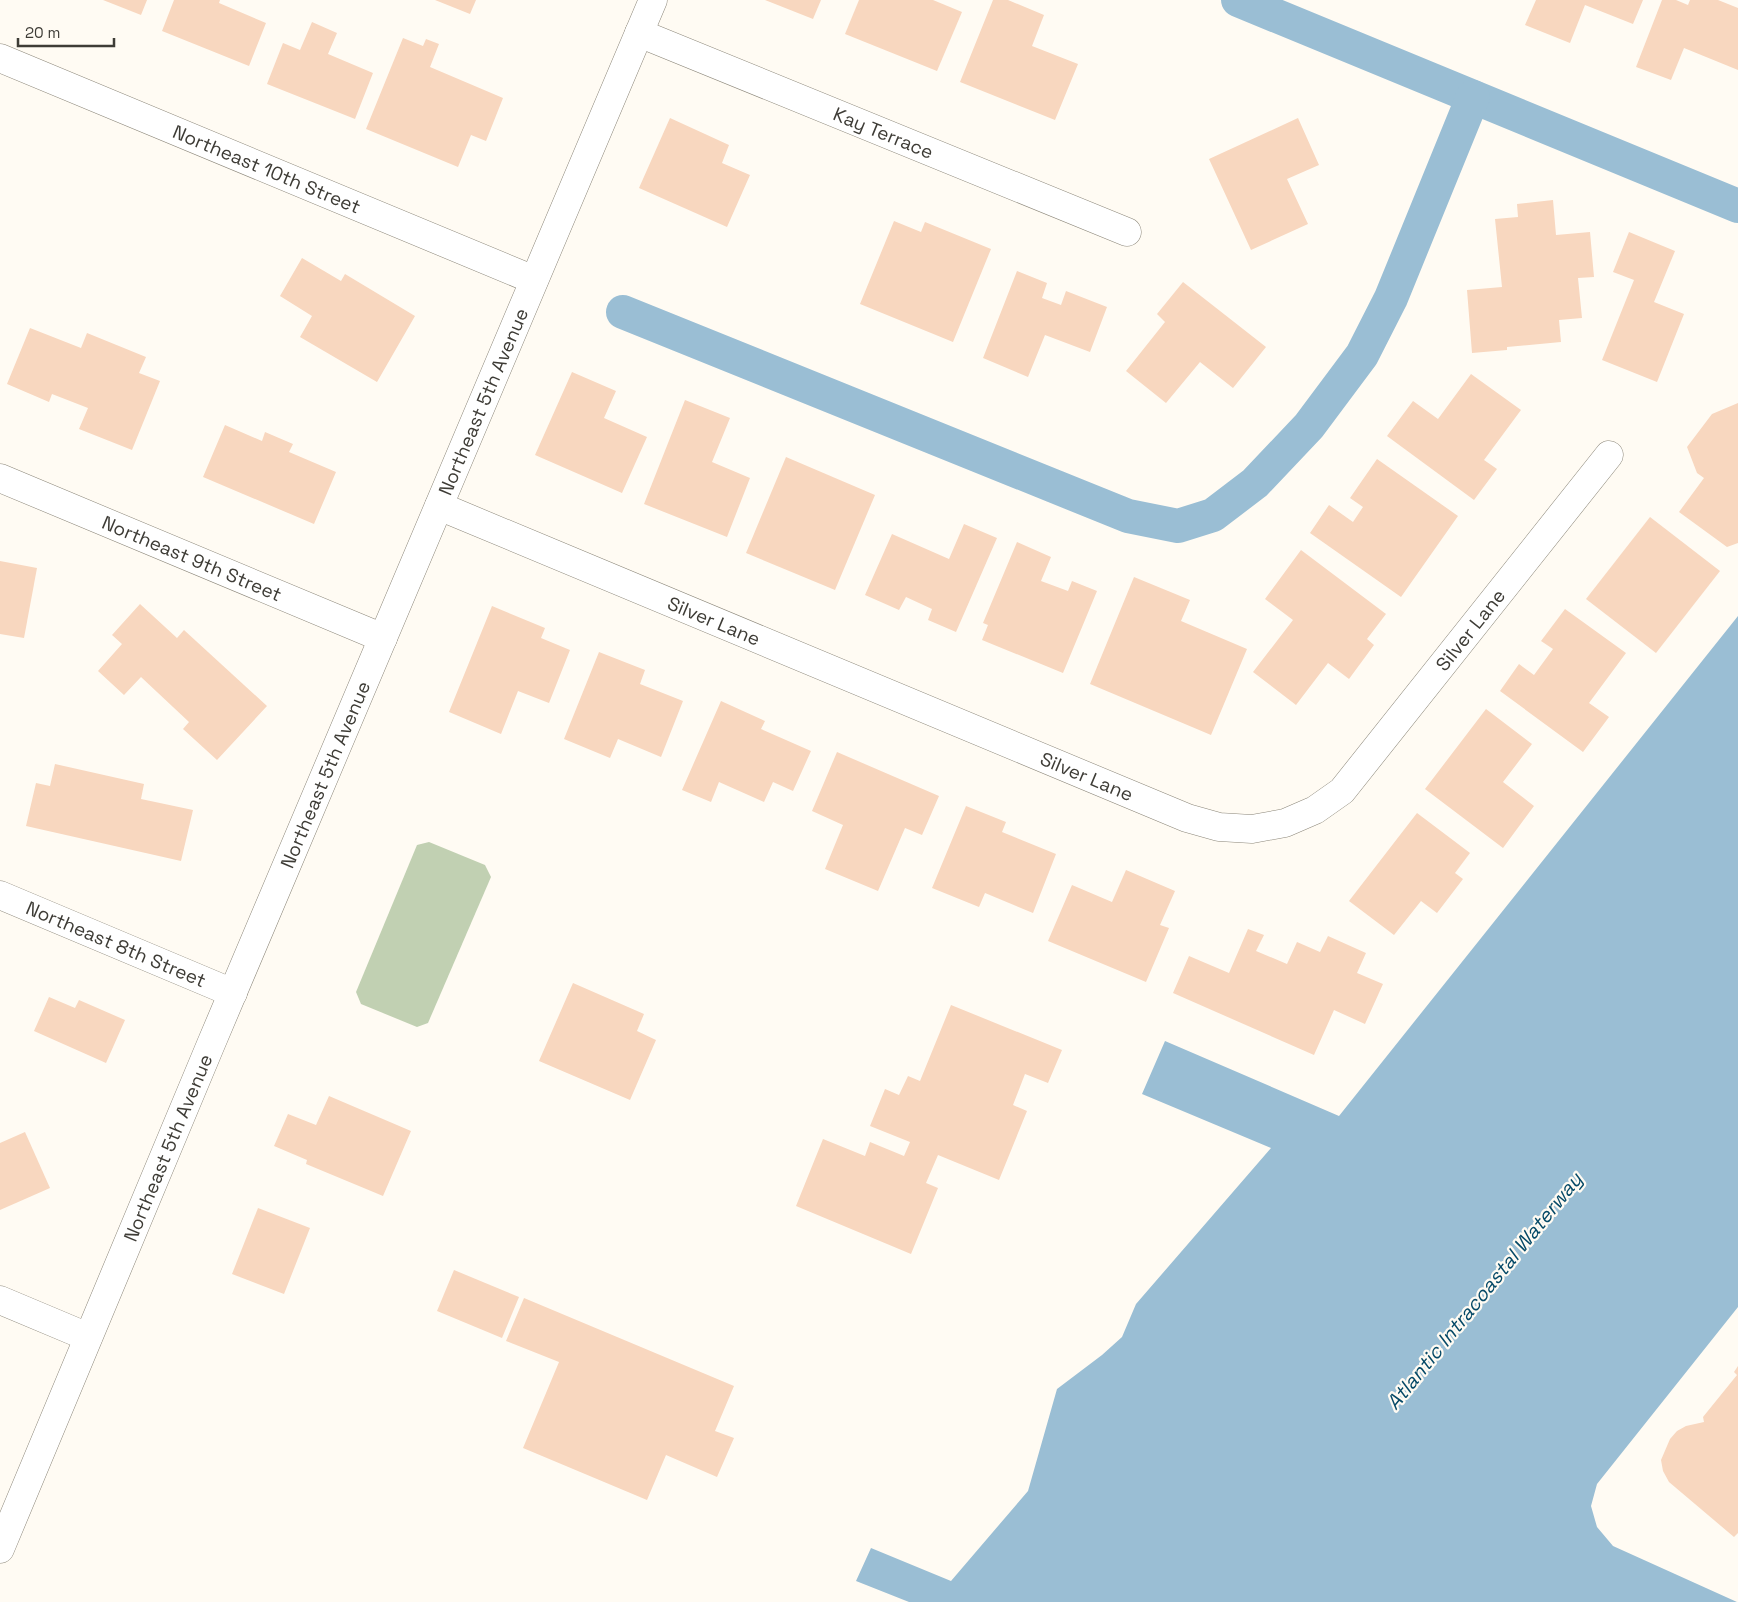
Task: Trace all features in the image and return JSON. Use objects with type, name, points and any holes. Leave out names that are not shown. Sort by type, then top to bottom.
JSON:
[{"type":"street","name":"Northeast 5th Avenue","points":[[0,1549],[653,0]]},
{"type":"street","name":"Kay Terrace","points":[[639,32],[1127,232]]},
{"type":"street","name":"Northeast 10th Street","points":[[0,58],[534,280]]},
{"type":"street","name":"Silver Lane","points":[[439,506],[1187,818],[1219,827],[1252,829],[1285,823],[1315,810],[1342,791],[1609,455]]},
{"type":"street","name":"Northeast 9th Street","points":[[0,478],[383,638]]},
{"type":"street","name":"Northeast 8th Street","points":[[0,895],[233,993]]},
{"type":"street","points":[[0,1300],[88,1337]]},
{"type":"green space","points":[[429,842],[485,865],[491,877],[428,1023],[417,1027],[361,1004],[356,992],[417,845]]},
{"type":"water","name":"Atlantic Intracoastal Waterway","points":[[1738,616],[1738,1307],[1597,1484],[1591,1506],[1597,1527],[1613,1546],[1737,1602],[909,1602],[856,1581],[871,1548],[951,1581],[1028,1491],[1057,1389],[1102,1355],[1122,1337],[1136,1304],[1271,1148],[1142,1094],[1165,1041],[1339,1116]]},
{"type":"building","points":[[103,0],[147,0],[141,15]]},
{"type":"building","points":[[174,0],[220,0],[219,3],[266,23],[249,66],[162,31]]},
{"type":"building","points":[[435,0],[476,0],[470,14]]},
{"type":"building","points":[[765,0],[821,0],[813,19]]},
{"type":"building","points":[[859,0],[933,0],[962,12],[937,71],[845,34]]},
{"type":"building","points":[[993,0],[1008,0],[1044,15],[1032,46],[1078,64],[1055,120],[960,82]]},
{"type":"building","points":[[1536,0],[1643,0],[1633,24],[1585,5],[1570,43],[1525,25]]},
{"type":"building","points":[[1662,0],[1676,0],[1688,5],[1690,0],[1718,0],[1738,8],[1738,70],[1684,48],[1671,80],[1636,67]]},
{"type":"building","points":[[312,22],[337,33],[328,54],[373,73],[355,119],[267,84],[283,43],[300,50]]},
{"type":"building","points":[[403,38],[423,46],[426,39],[439,44],[430,67],[503,98],[486,141],[471,135],[458,167],[366,129]]},
{"type":"building","points":[[670,118],[729,145],[722,163],[750,175],[727,227],[639,188]]},
{"type":"building","points":[[1298,118],[1319,165],[1287,179],[1308,224],[1251,250],[1209,159]]},
{"type":"building","points":[[1553,200],[1556,235],[1590,232],[1594,277],[1578,278],[1582,318],[1559,320],[1561,342],[1507,347],[1507,350],[1472,353],[1467,290],[1502,287],[1495,219],[1518,217],[1517,204]]},
{"type":"building","points":[[894,221],[921,232],[925,222],[991,249],[953,342],[860,304]]},
{"type":"building","points":[[1629,232],[1675,251],[1654,302],[1684,314],[1657,382],[1602,360],[1634,280],[1613,272]]},
{"type":"building","points":[[302,258],[341,281],[345,274],[415,316],[377,382],[300,337],[312,316],[280,296]]},
{"type":"building","points":[[1017,271],[1047,283],[1042,298],[1061,305],[1066,291],[1107,307],[1090,352],[1045,335],[1028,377],[983,358]]},
{"type":"building","points":[[1183,282],[1266,347],[1233,388],[1200,362],[1166,403],[1126,371],[1165,322],[1157,314]]},
{"type":"building","points":[[30,328],[81,348],[87,333],[146,357],[139,373],[160,381],[132,450],[79,429],[88,408],[52,394],[49,402],[7,384]]},
{"type":"building","points":[[572,372],[616,391],[604,418],[647,437],[622,493],[535,455]]},
{"type":"building","points":[[1471,374],[1521,410],[1484,460],[1497,469],[1474,500],[1387,436],[1413,401],[1438,419]]},
{"type":"building","points":[[685,400],[730,418],[712,462],[750,478],[727,537],[644,504]]},
{"type":"building","points":[[1738,403],[1738,543],[1727,547],[1679,512],[1704,478],[1697,473],[1687,447],[1712,414]]},
{"type":"building","points":[[225,425],[262,441],[265,432],[293,444],[289,452],[336,472],[314,524],[203,477]]},
{"type":"building","points":[[786,457],[875,495],[835,590],[746,553]]},
{"type":"building","points":[[1377,459],[1458,516],[1401,597],[1310,533],[1329,505],[1353,522],[1363,507],[1350,498]]},
{"type":"building","points":[[1650,517],[1720,571],[1656,653],[1586,599]]},
{"type":"building","points":[[964,524],[997,538],[956,632],[928,620],[932,609],[906,597],[899,610],[865,595],[892,534],[949,559]]},
{"type":"building","points":[[1017,542],[1051,557],[1041,581],[1068,591],[1072,581],[1097,591],[1063,673],[982,640],[988,625],[983,623]]},
{"type":"building","points":[[1301,550],[1386,614],[1367,639],[1374,645],[1349,679],[1328,663],[1296,705],[1253,672],[1293,620],[1265,599]]},
{"type":"building","points":[[0,561],[37,568],[24,638],[0,634]]},
{"type":"building","points":[[1134,577],[1190,600],[1181,621],[1247,649],[1211,735],[1090,684]]},
{"type":"building","points":[[140,604],[177,638],[184,630],[267,706],[217,760],[183,729],[189,722],[141,677],[124,695],[98,671],[122,644],[112,635]]},
{"type":"building","points":[[492,606],[545,628],[541,638],[570,650],[549,703],[518,691],[501,734],[449,712]]},
{"type":"building","points":[[1565,609],[1626,653],[1589,703],[1609,717],[1583,752],[1500,691],[1519,664],[1534,675],[1553,649],[1541,641]]},
{"type":"building","points":[[599,652],[645,670],[640,684],[683,701],[661,757],[618,739],[610,758],[564,739]]},
{"type":"building","points":[[721,701],[765,721],[761,729],[811,751],[793,791],[773,782],[764,802],[719,782],[711,802],[682,790]]},
{"type":"building","points":[[1486,709],[1532,744],[1503,782],[1534,806],[1503,848],[1425,789]]},
{"type":"building","points":[[837,752],[939,796],[922,835],[905,828],[878,891],[825,869],[843,825],[812,811]]},
{"type":"building","points":[[55,764],[144,784],[141,799],[193,810],[181,861],[26,826],[36,783],[50,786]]},
{"type":"building","points":[[966,806],[1006,822],[1002,832],[1056,854],[1033,913],[985,893],[979,907],[932,888]]},
{"type":"building","points":[[1417,813],[1470,853],[1455,873],[1463,879],[1437,913],[1421,901],[1394,935],[1349,901]]},
{"type":"building","points":[[1126,870],[1175,891],[1160,925],[1169,928],[1146,982],[1048,941],[1072,885],[1112,902]]},
{"type":"building","points":[[1248,929],[1264,935],[1256,951],[1287,964],[1297,942],[1320,952],[1328,936],[1366,953],[1357,973],[1383,984],[1365,1024],[1334,1010],[1314,1055],[1173,993],[1189,956],[1229,973]]},
{"type":"building","points":[[573,983],[644,1014],[637,1031],[656,1040],[630,1100],[539,1061]]},
{"type":"building","points":[[49,997],[75,1008],[79,1000],[125,1020],[106,1063],[34,1031]]},
{"type":"building","points":[[951,1005],[1062,1050],[1048,1083],[1025,1074],[1013,1105],[1027,1111],[999,1180],[938,1155],[926,1183],[938,1188],[911,1254],[796,1206],[823,1139],[865,1156],[870,1142],[904,1156],[910,1142],[870,1126],[885,1089],[899,1095],[908,1076],[920,1081]]},
{"type":"building","points":[[329,1096],[411,1131],[383,1196],[306,1164],[307,1160],[274,1146],[288,1114],[316,1125]]},
{"type":"building","points":[[25,1132],[50,1188],[0,1210],[0,1143]]},
{"type":"building","points":[[258,1208],[310,1228],[284,1294],[232,1274]]},
{"type":"building","points":[[454,1270],[519,1297],[502,1338],[437,1311]]},
{"type":"building","points":[[524,1298],[734,1386],[715,1431],[734,1438],[717,1477],[666,1455],[647,1500],[523,1448],[559,1362],[506,1341]]},
{"type":"building","points":[[1738,1366],[1738,1533],[1734,1537],[1669,1482],[1663,1471],[1661,1460],[1670,1439],[1677,1431],[1686,1426],[1704,1422],[1703,1417],[1737,1375],[1734,1372]]},
{"type":"waterway","points":[[1238,0],[1738,206]]},
{"type":"waterway","points":[[623,312],[1128,516],[1178,526],[1213,515],[1255,483],[1309,426],[1362,355],[1391,298],[1473,97]]}]
